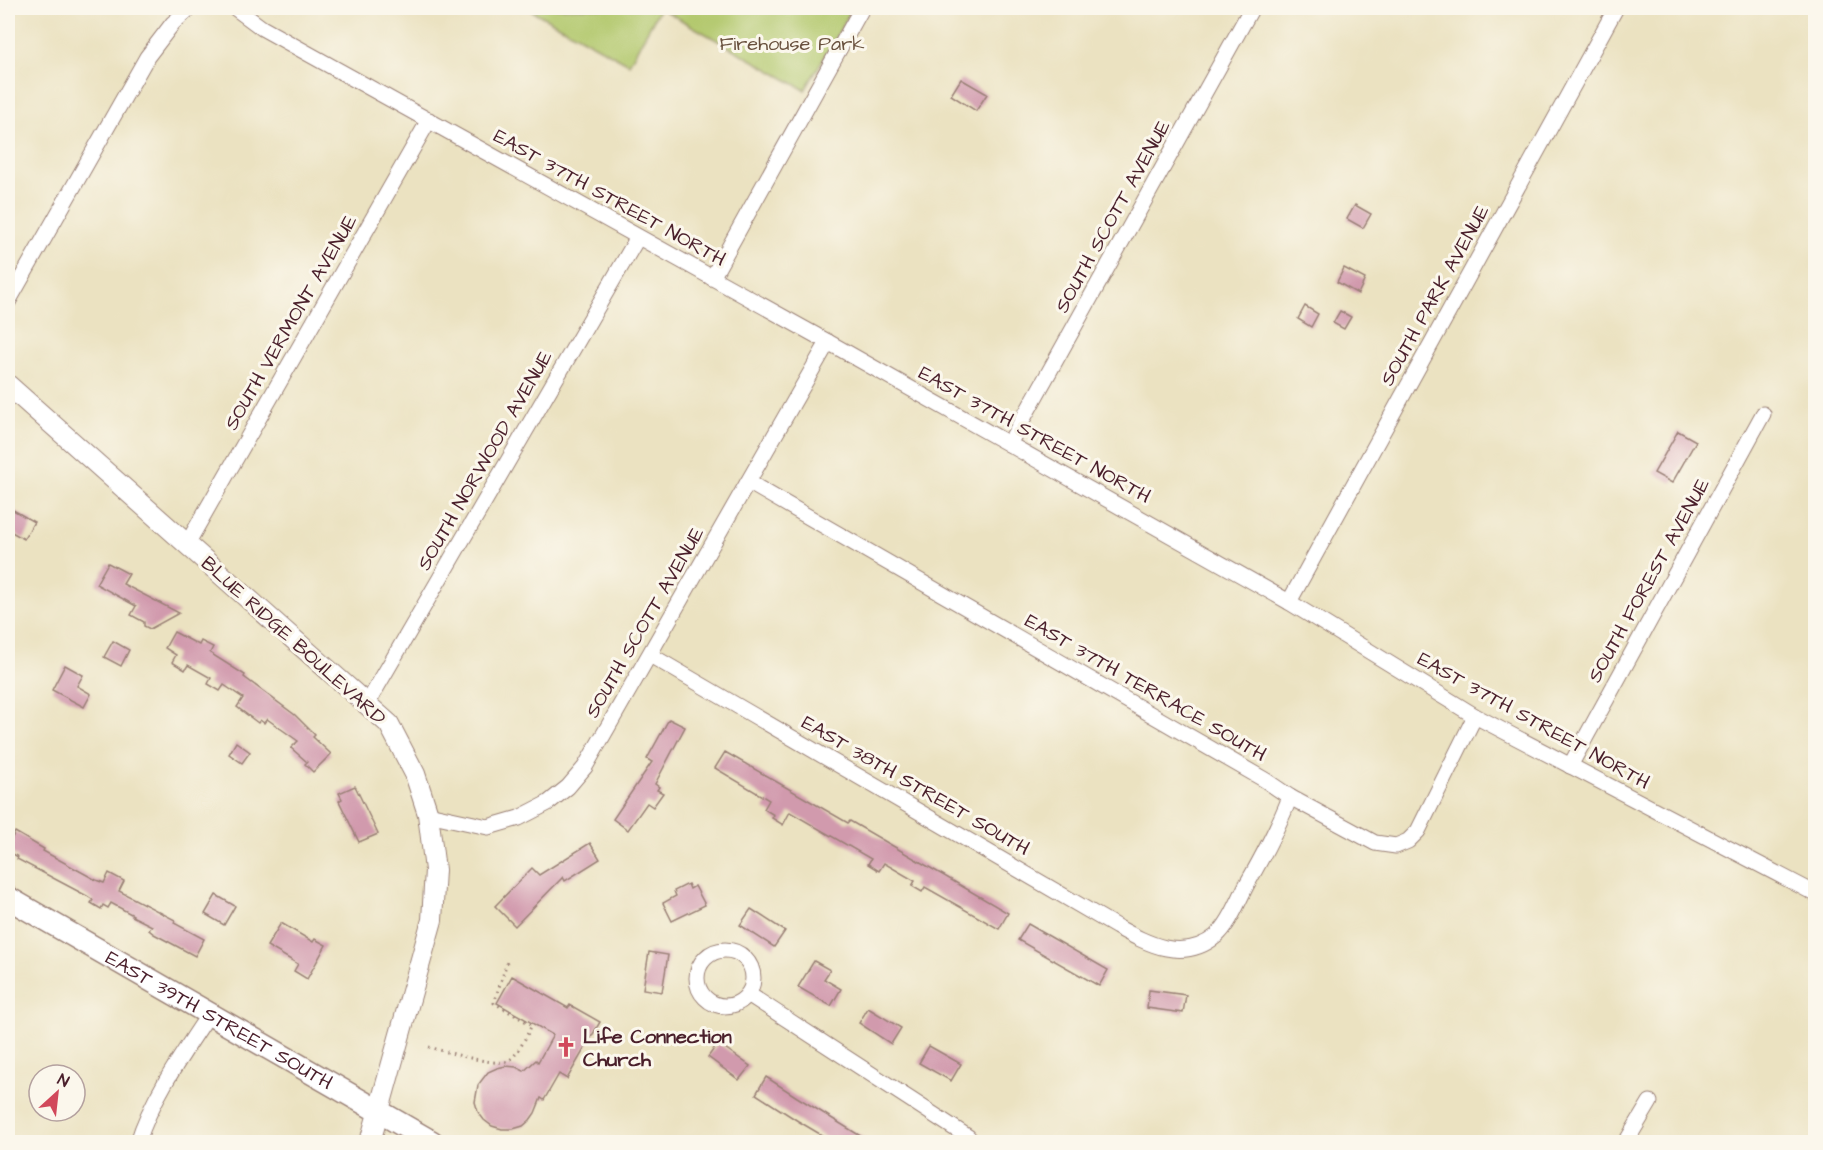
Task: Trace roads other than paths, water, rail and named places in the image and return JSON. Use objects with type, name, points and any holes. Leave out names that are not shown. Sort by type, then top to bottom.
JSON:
[{"type":"main road","name":"EAST 39TH STREET SOUTH","points":[[8,898],[432,1143]]},
{"type":"street","points":[[8,302],[147,57],[173,23],[190,8]]},
{"type":"street","name":"EAST 37TH STREET NORTH","points":[[235,8],[262,28],[828,342],[1289,602],[1473,719],[1570,766],[1815,894]]},
{"type":"street","points":[[712,278],[862,8]]},
{"type":"street","name":"SOUTH SCOTT AVENUE","points":[[1009,444],[1250,8]]},
{"type":"street","name":"SOUTH PARK AVENUE","points":[[1289,602],[1617,8]]},
{"type":"street","name":"SOUTH VERMONT AVENUE","points":[[187,544],[429,120]]},
{"type":"street","name":"SOUTH NORWOOD AVENUE","points":[[366,704],[638,237]]},
{"type":"street","name":"SOUTH SCOTT AVENUE","points":[[428,814],[488,827],[519,818],[548,803],[568,787],[585,767],[828,342]]},
{"type":"street","name":"BLUE RIDGE BOULEVARD","points":[[8,385],[389,724],[415,774],[428,814],[435,870],[432,920],[370,1143]]},
{"type":"street","name":"SOUTH FOREST AVENUE","points":[[1570,766],[1763,414]]},
{"type":"street","name":"EAST 37TH TERRACE SOUTH","points":[[748,482],[1265,780],[1290,797],[1375,843],[1396,846],[1408,841],[1418,831],[1473,719]]},
{"type":"street","name":"EAST 38TH STREET SOUTH","points":[[650,655],[1117,927],[1162,948],[1181,950],[1200,945],[1216,935],[1228,920],[1278,827],[1290,797]]},
{"type":"street","points":[[748,994],[968,1137],[972,1143]]},
{"type":"street","points":[[138,1143],[149,1114],[176,1063],[209,1014]]},
{"type":"street","points":[[1626,1143],[1650,1102]]},
{"type":"place","name":"Life Connection Church","points":[[566,1047]]},
{"type":"park label","name":"Firehouse Park","points":[[792,43]]}]
